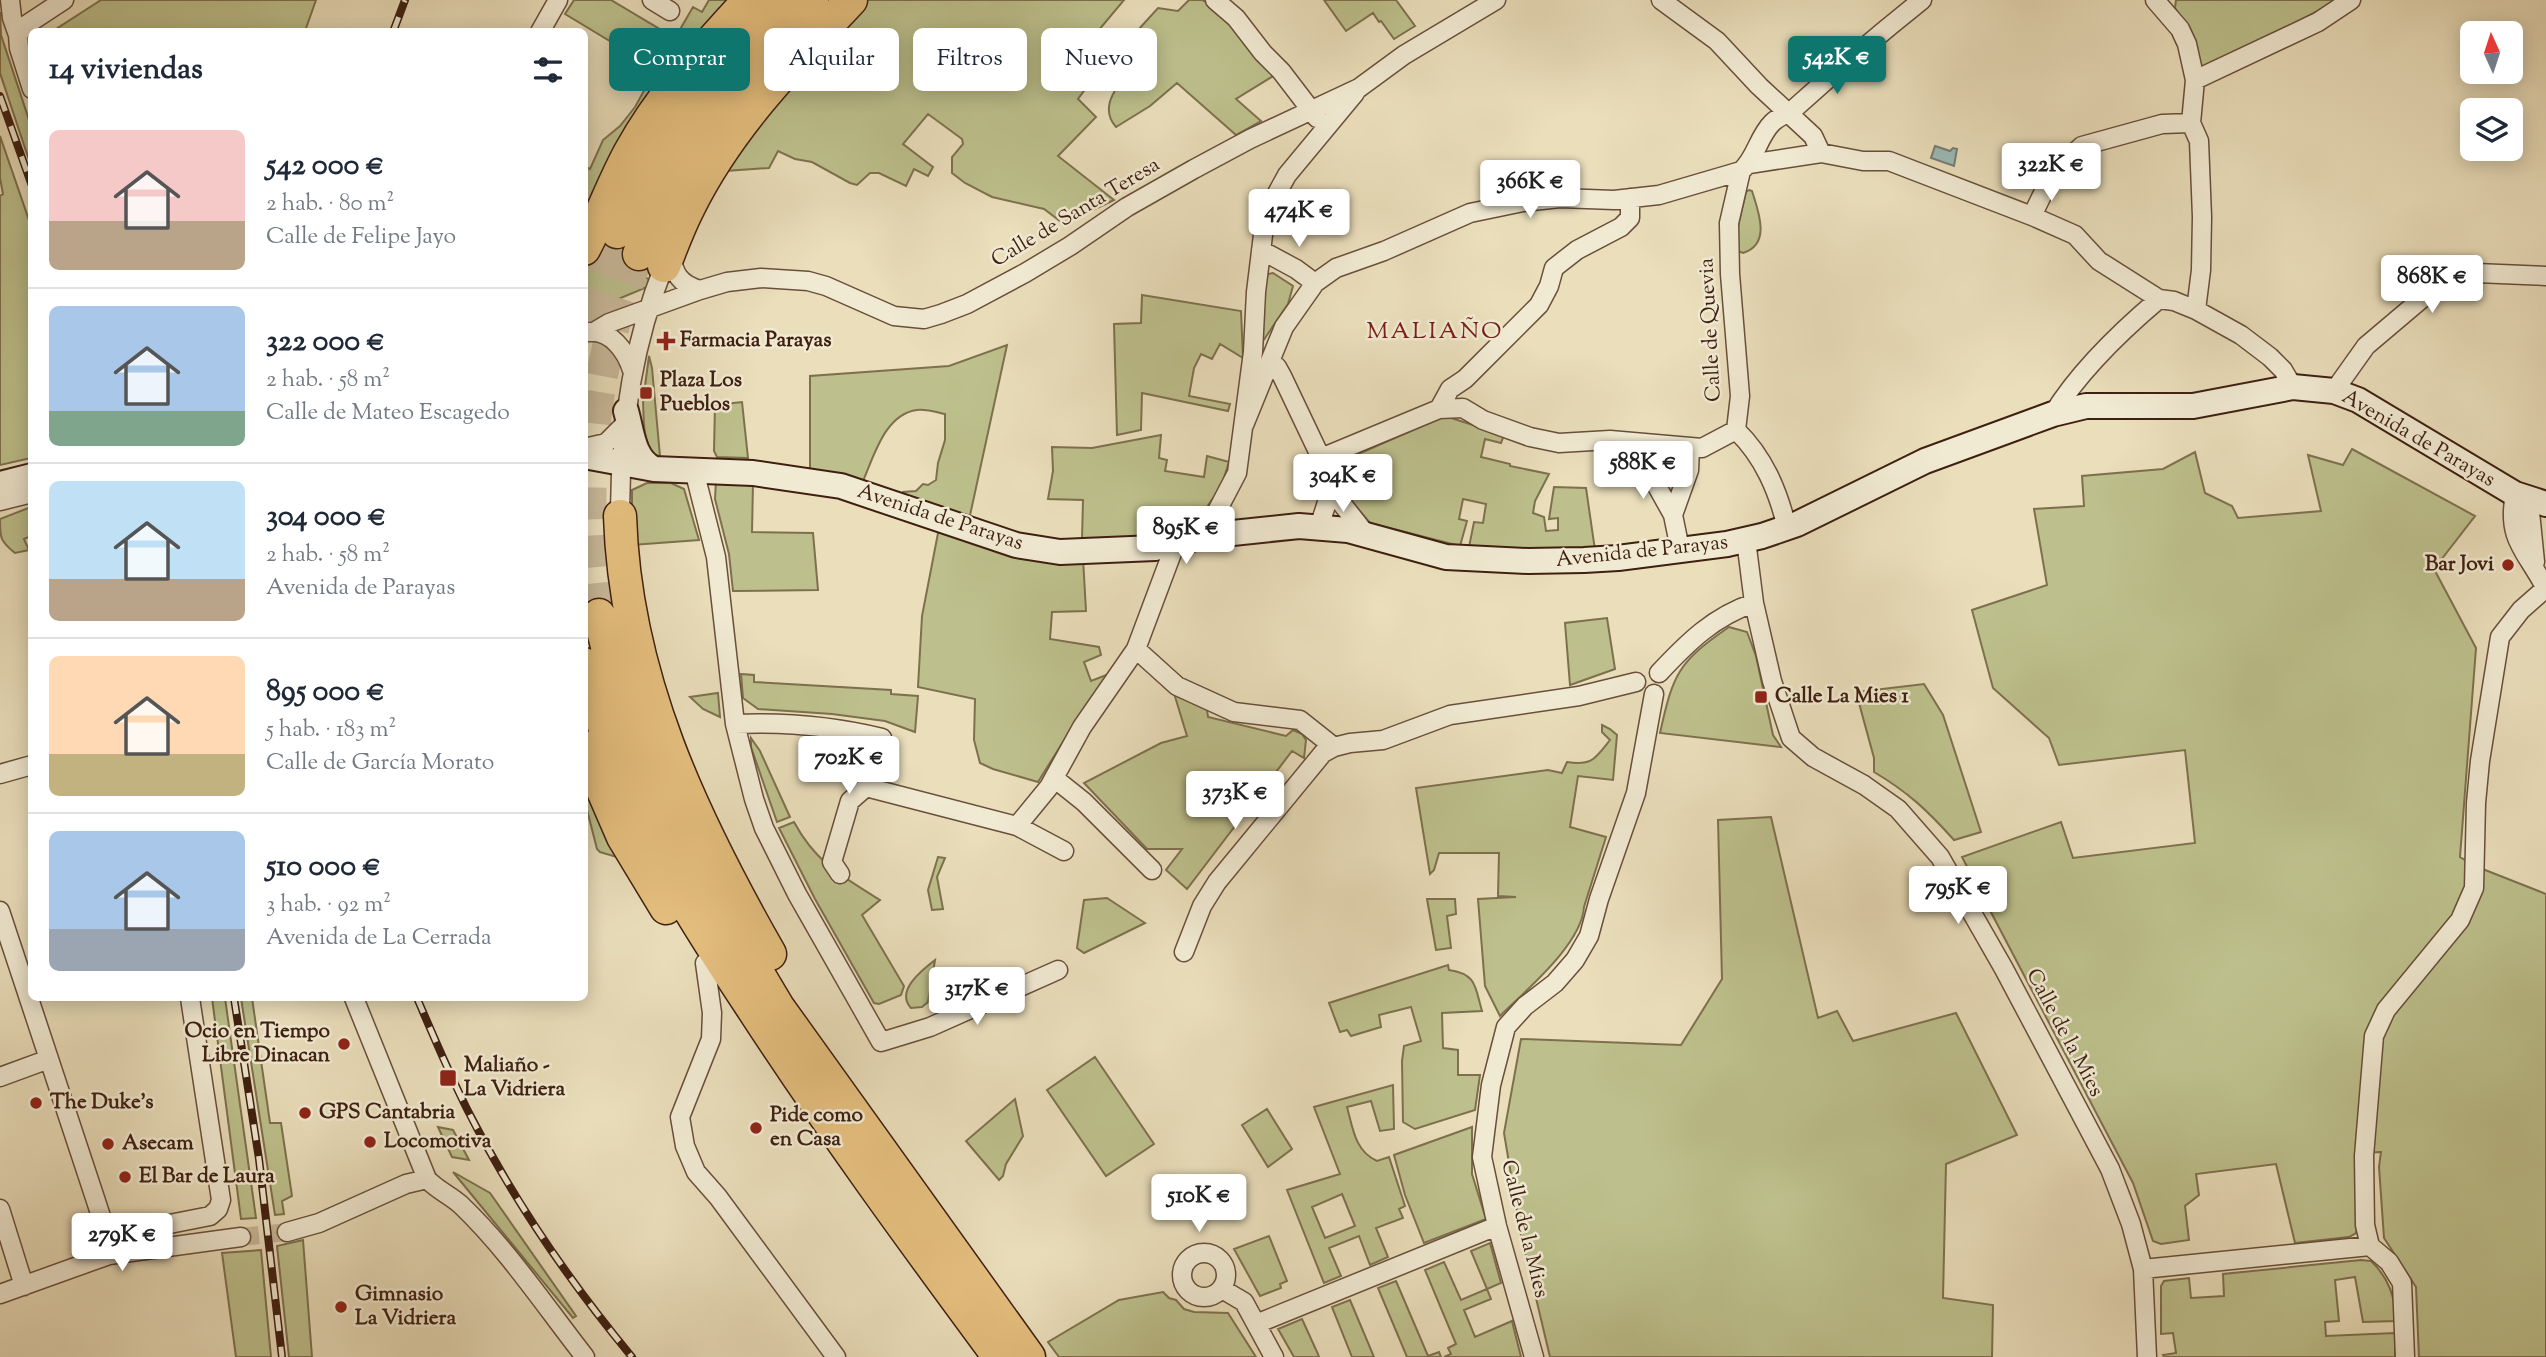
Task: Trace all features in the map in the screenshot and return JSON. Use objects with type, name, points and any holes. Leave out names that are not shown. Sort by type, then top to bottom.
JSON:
[{"type":"highway","points":[[634,252],[630,153],[670,91],[749,0]]},
{"type":"highway","points":[[634,252],[635,194],[671,133],[703,90],[782,0]]},
{"type":"highway","points":[[634,252],[699,142],[763,55],[812,0]]},
{"type":"highway","points":[[634,252],[690,205],[739,128],[782,72],[851,0]]},
{"type":"highway","points":[[620,516],[624,575],[633,627],[654,707],[674,763],[699,823],[803,1011],[848,1105]]},
{"type":"highway","points":[[599,615],[619,693],[640,751],[681,841],[778,1007],[1029,1357]]},
{"type":"highway","points":[[588,677],[607,738],[643,825],[703,932],[793,1072],[999,1357]]},
{"type":"highway","points":[[588,756],[623,837],[650,885],[775,1056],[793,1072]]},
{"type":"street","points":[[10,0],[19,48],[28,76]]},
{"type":"street","points":[[18,35],[26,25],[64,0]]},
{"type":"street","points":[[542,28],[558,0]]},
{"type":"street","points":[[652,0],[670,11]]},
{"type":"street","points":[[1215,0],[1236,18],[1263,53],[1282,71],[1324,131]]},
{"type":"street","points":[[1661,0],[1717,41],[1759,86],[1813,136],[1821,153]]},
{"type":"street","name":"Calle de Quevia","points":[[1439,409],[1463,408],[1483,420],[1530,437],[1559,443],[1610,440],[1690,449],[1702,448],[1736,430],[1740,396],[1730,274],[1729,223],[1745,168],[1773,121],[1788,112],[1867,43],[1922,0]]},
{"type":"street","points":[[2155,0],[2180,29],[2187,44],[2195,80],[2191,123],[2199,141],[2202,217],[2201,270],[2196,310]]},
{"type":"street","points":[[2195,80],[2318,22],[2351,0]]},
{"type":"street","name":"Calle de Santa Teresa","points":[[589,332],[700,290],[738,280],[761,278],[808,281],[826,286],[894,316],[924,319],[941,314],[967,304],[1018,276],[1070,246],[1127,207],[1194,169],[1311,109],[1359,88],[1404,55],[1489,2]]},
{"type":"street","points":[[1204,537],[1237,473],[1253,352],[1254,314],[1264,227],[1275,193],[1359,88]]},
{"type":"street","points":[[2032,216],[2058,168],[2082,146],[2162,124],[2191,123]]},
{"type":"street","points":[[1244,425],[1284,327],[1315,283],[1336,268],[1384,251],[1470,213],[1523,202],[1560,198],[1614,200],[1659,195],[1745,168],[1821,153],[1863,161],[1889,161],[2075,235],[2099,261],[2159,299],[2174,300],[2241,335],[2283,370],[2293,387]]},
{"type":"street","points":[[1321,458],[1439,409],[1450,389],[1465,379],[1539,305],[1549,286],[1554,268],[1577,250],[1621,227],[1630,218],[1630,198]]},
{"type":"street","points":[[1261,250],[1315,283]]},
{"type":"street","points":[[634,252],[673,267],[679,279],[686,285],[700,290]]},
{"type":"street","points":[[620,516],[625,418],[632,370],[650,308],[634,252]]},
{"type":"street","points":[[2334,391],[2366,345],[2431,291],[2476,273],[2546,276]]},
{"type":"street","points":[[2053,414],[2075,383],[2131,323],[2159,299]]},
{"type":"street","points":[[589,332],[603,334],[620,346],[632,370]]},
{"type":"street","points":[[1270,366],[1277,367],[1282,376],[1321,458],[1331,490],[1365,533]]},
{"type":"street","name":"Avenida de Parayas","points":[[588,457],[654,469],[753,473],[841,486],[1016,545],[1060,552],[1175,545],[1204,537],[1272,528],[1319,527],[1365,533],[1446,556],[1504,561],[1618,558],[1746,540],[1787,528],[1925,461],[2053,414],[2086,406],[2193,406],[2293,387],[2334,391],[2358,400],[2528,499]]},
{"type":"street","points":[[588,447],[606,443],[625,418]]},
{"type":"street","points":[[625,418],[638,455],[646,465],[654,469]]},
{"type":"street","points":[[1736,430],[1753,446],[1764,464],[1787,528]]},
{"type":"street","points":[[1633,443],[1673,515],[1680,549]]},
{"type":"street","points":[[1673,515],[1689,470],[1690,449]]},
{"type":"street","points":[[694,470],[716,557],[735,724],[764,828],[797,894],[880,1042],[930,1027],[1058,970]]},
{"type":"street","points":[[0,484],[28,477]]},
{"type":"street","points":[[1319,527],[1331,490]]},
{"type":"street","points":[[0,501],[28,494]]},
{"type":"street","points":[[2528,499],[2536,569]]},
{"type":"street","points":[[2405,1357],[2402,1283],[2389,1262],[2370,1246],[2365,1225],[2364,1156],[2374,1037],[2386,1010],[2460,920],[2469,905],[2474,888],[2480,761],[2500,637],[2521,610],[2546,589],[2512,528],[2511,514],[2528,499]]},
{"type":"street","points":[[2532,531],[2546,515]]},
{"type":"street","name":"Calle de la Mies","points":[[1746,540],[1754,603],[1772,681],[1791,738],[1813,757],[1864,785],[1898,809],[1940,857],[2004,969],[2110,1169],[2131,1224],[2143,1269],[2147,1357]]},
{"type":"street","points":[[1017,826],[1049,787],[1111,681],[1136,649],[1175,545]]},
{"type":"street","points":[[1659,673],[1687,643],[1711,623],[1736,609],[1754,603]]},
{"type":"street","points":[[1136,649],[1177,686],[1234,712],[1300,720],[1334,747]]},
{"type":"street","points":[[1645,670],[1659,673],[1661,687],[1654,694],[1640,691],[1637,677],[1645,670]]},
{"type":"street","points":[[1184,952],[1202,906],[1217,882],[1323,753],[1334,747],[1383,740],[1450,715],[1579,696],[1636,682]]},
{"type":"street","name":"Calle de la Mies","points":[[1534,1357],[1497,1226],[1482,1157],[1491,1085],[1506,1027],[1525,1006],[1555,983],[1575,960],[1589,936],[1636,793],[1654,694]]},
{"type":"street","points":[[735,724],[779,722],[851,730],[882,738],[873,777],[850,801],[832,862],[840,874]]},
{"type":"street","points":[[0,774],[28,766]]},
{"type":"street","points":[[1054,778],[1084,802],[1152,870]]},
{"type":"street","points":[[866,787],[1017,826],[1063,851]]},
{"type":"street","points":[[0,911],[24,960]]},
{"type":"street","points":[[705,963],[712,1013],[711,1039],[680,1117],[685,1146],[696,1172],[718,1197],[836,1357]]},
{"type":"street","points":[[34,1001],[49,1059],[105,1230],[108,1255]]},
{"type":"street","points":[[105,1230],[134,1231],[154,1228],[210,1216],[219,1209],[221,1200],[190,1001]]},
{"type":"street","points":[[355,1001],[427,1179],[439,1191],[459,1203],[496,1244],[585,1357]]},
{"type":"street","points":[[0,1077],[49,1059]]},
{"type":"street","points":[[287,1232],[319,1223],[406,1184],[427,1179]]},
{"type":"street","points":[[0,1209],[3,1228],[24,1286]]},
{"type":"street","points":[[1256,1324],[1497,1226]]},
{"type":"street","points":[[0,1294],[108,1255],[241,1237]]},
{"type":"street","points":[[2143,1269],[2370,1246]]},
{"type":"street","points":[[1222,1289],[1244,1302],[1274,1357]]},
{"type":"green space","points":[[101,0],[316,0],[306,28],[58,28]]},
{"type":"green space","points":[[574,0],[611,0],[658,28],[609,28],[609,41],[565,14]]},
{"type":"green space","points":[[709,0],[733,0],[714,28],[681,28],[693,7],[702,12]]},
{"type":"green space","points":[[858,0],[1124,0],[1101,28],[1041,28],[1041,91],[1084,91],[1078,99],[1096,117],[1058,156],[1114,200],[1064,224],[1044,209],[992,197],[952,173],[952,157],[963,144],[962,139],[928,114],[903,144],[933,167],[928,176],[914,169],[906,186],[879,173],[870,173],[857,185],[812,162],[795,159],[778,151],[769,168],[724,171],[753,126],[782,91],[899,91],[899,28],[835,28]]},
{"type":"green space","points":[[1189,0],[1202,0],[1209,4],[1278,73],[1236,99],[1261,121],[1236,135],[1177,83],[1150,106],[1116,127],[1110,118],[1109,108],[1115,91],[1157,91],[1157,28],[1140,28],[1158,8],[1178,11]]},
{"type":"green space","points":[[1324,0],[1396,0],[1415,26],[1394,39],[1373,13],[1346,31]]},
{"type":"green space","points":[[2176,0],[2339,0],[2203,70],[2191,36],[2175,8]]},
{"type":"green space","points":[[0,12],[1,35],[28,117],[28,157],[0,73]]},
{"type":"green space","points":[[644,91],[672,91],[588,217],[588,168],[590,169],[603,140],[620,126]]},
{"type":"green space","points":[[0,136],[28,217],[28,459],[0,465],[0,196],[3,194],[0,178]]},
{"type":"green space","points":[[1752,191],[1761,227],[1757,243],[1743,253],[1738,251],[1737,231],[1746,192]]},
{"type":"green space","points":[[592,256],[649,279],[647,287],[588,312],[588,264]]},
{"type":"green space","points":[[1273,273],[1293,286],[1288,304],[1263,341],[1263,287],[1268,274]]},
{"type":"green space","points":[[1142,295],[1241,311],[1243,358],[1220,344],[1212,359],[1201,354],[1194,368],[1189,396],[1230,404],[1228,411],[1142,393],[1141,430],[1117,435],[1114,324],[1141,323]]},
{"type":"green space","points":[[1007,345],[969,520],[903,496],[903,492],[916,491],[923,484],[928,485],[936,480],[945,440],[945,414],[917,410],[897,419],[882,438],[863,481],[810,470],[810,376],[949,366]]},
{"type":"green space","points":[[649,356],[660,456],[654,455],[650,449],[644,429],[643,401],[649,399],[649,386],[645,386]]},
{"type":"green space","points":[[742,402],[748,458],[717,457],[714,451],[715,405]]},
{"type":"green space","points":[[1445,416],[1504,435],[1501,443],[1485,439],[1481,457],[1549,474],[1535,501],[1533,513],[1544,517],[1546,531],[1558,530],[1558,518],[1549,519],[1554,487],[1586,488],[1595,550],[1469,547],[1474,522],[1483,523],[1486,504],[1463,499],[1459,519],[1467,521],[1460,546],[1370,523],[1339,486],[1339,473],[1347,459]]},
{"type":"green space","points":[[1161,435],[1159,458],[1167,460],[1165,471],[1204,477],[1207,456],[1229,462],[1221,487],[1192,528],[1166,536],[1082,540],[1083,500],[1048,499],[1053,471],[1052,447],[1092,448]]},
{"type":"green space","points":[[2352,449],[2475,516],[2434,569],[2476,648],[2460,857],[2475,866],[2546,894],[2546,1357],[2419,1357],[2416,1287],[2384,1238],[2379,1167],[2381,1152],[2357,1153],[2358,1225],[2356,1233],[2349,1237],[2295,1243],[2276,1164],[2196,1174],[2199,1195],[2185,1206],[2189,1240],[2161,1244],[2153,1241],[2133,1183],[1962,857],[2061,822],[2073,858],[2195,843],[2185,750],[2059,765],[2049,738],[1993,688],[1972,610],[2047,585],[2034,509],[2084,506],[2082,476],[2163,469],[2195,452],[2205,493],[2232,506],[2238,518],[2321,511],[2308,455],[2343,465]]},
{"type":"green space","points":[[716,480],[753,483],[752,532],[813,533],[818,590],[733,591],[729,554],[715,499]]},
{"type":"green space","points":[[647,483],[671,483],[684,489],[699,540],[632,545],[632,490]]},
{"type":"green space","points":[[28,508],[28,537],[24,539],[28,550],[15,553],[6,545],[0,531],[0,519]]},
{"type":"green space","points":[[939,528],[1083,558],[1086,611],[1052,612],[1050,639],[1099,647],[1101,655],[1084,662],[1091,681],[1109,674],[1038,782],[980,763],[974,740],[975,699],[918,687],[922,616]]},
{"type":"green space","points":[[1607,618],[1615,669],[1570,685],[1565,623]]},
{"type":"green space","points":[[1729,627],[1747,632],[1756,656],[1773,735],[1781,747],[1660,733],[1669,696],[1680,671],[1699,650]]},
{"type":"green space","points":[[741,674],[754,675],[754,682],[891,690],[891,694],[918,696],[915,732],[885,721],[758,709],[743,698]]},
{"type":"green space","points":[[1924,684],[1943,715],[1981,832],[1954,840],[1917,803],[1874,772],[1874,758],[1856,692]]},
{"type":"green space","points":[[1173,690],[1207,710],[1208,717],[1286,736],[1293,730],[1302,734],[1306,740],[1304,758],[1292,751],[1187,889],[1166,870],[1182,849],[1147,849],[1084,783],[1161,743],[1187,736]]},
{"type":"green space","points":[[718,693],[720,717],[703,709],[690,697]]},
{"type":"green space","points":[[1602,725],[1617,735],[1613,780],[1578,776],[1570,827],[1606,837],[1581,921],[1574,936],[1551,966],[1500,1016],[1485,986],[1478,899],[1516,897],[1498,896],[1499,853],[1439,853],[1434,870],[1430,874],[1416,788],[1548,770],[1562,773],[1567,762],[1582,763],[1592,760],[1610,740],[1602,732]]},
{"type":"green space","points":[[751,738],[760,751],[790,817],[777,822],[751,747]]},
{"type":"green space","points":[[588,776],[620,858],[597,849],[588,814]]},
{"type":"green space","points":[[1771,817],[1818,1018],[1837,1011],[1853,1041],[1956,1013],[2017,1135],[1946,1164],[1943,1298],[1993,1305],[1992,1357],[1550,1357],[1521,1235],[1504,1133],[1521,1039],[1681,1045],[1722,979],[1718,820]]},
{"type":"green space","points":[[794,822],[821,858],[842,876],[880,900],[862,915],[904,986],[901,995],[879,1004],[874,1003],[815,899],[779,828]]},
{"type":"green space","points":[[938,857],[945,858],[937,877],[943,909],[932,910],[928,890]]},
{"type":"green space","points":[[1107,898],[1145,923],[1084,953],[1077,948],[1084,900]]},
{"type":"green space","points":[[1427,899],[1455,899],[1456,914],[1447,916],[1451,948],[1436,950]]},
{"type":"green space","points":[[935,960],[928,1002],[922,1007],[911,1008],[906,995],[908,988],[917,975]]},
{"type":"green space","points":[[1448,965],[1449,970],[1470,978],[1482,1011],[1442,1013],[1443,1048],[1458,1050],[1458,1075],[1480,1075],[1475,1110],[1415,1129],[1403,1122],[1404,1046],[1421,1041],[1411,1007],[1379,1015],[1381,1027],[1351,1036],[1347,1030],[1340,1032],[1329,1003]]},
{"type":"green space","points":[[212,1001],[225,1001],[256,1218],[241,1219]]},
{"type":"green space","points":[[241,1001],[252,1001],[270,1123],[281,1123],[292,1196],[282,1201],[284,1214],[275,1215]]},
{"type":"green space","points":[[1095,1057],[1154,1144],[1106,1176],[1047,1090]]},
{"type":"green space","points":[[1393,1085],[1394,1129],[1380,1131],[1371,1101],[1347,1107],[1353,1131],[1364,1151],[1377,1161],[1389,1157],[1405,1206],[1399,1209],[1403,1218],[1376,1228],[1388,1257],[1370,1265],[1359,1236],[1329,1248],[1341,1276],[1324,1283],[1287,1190],[1340,1174],[1314,1107]],"holes":[[[1342,1194],[1355,1226],[1325,1238],[1312,1207]]]},
{"type":"green space","points":[[1015,1099],[1023,1136],[999,1180],[966,1141]]},
{"type":"green space","points":[[1267,1109],[1292,1149],[1268,1167],[1242,1125]]},
{"type":"green space","points":[[438,1127],[453,1130],[469,1160],[452,1157]]},
{"type":"green space","points":[[1472,1127],[1472,1174],[1486,1219],[1424,1243],[1405,1195],[1394,1155]]},
{"type":"green space","points":[[453,1172],[490,1193],[576,1316],[573,1318]]},
{"type":"green space","points":[[1269,1236],[1287,1281],[1280,1284],[1281,1288],[1260,1296],[1234,1249]]},
{"type":"green space","points":[[303,1240],[312,1357],[289,1357],[277,1246]]},
{"type":"green space","points":[[1490,1243],[1501,1283],[1487,1289],[1471,1251]]},
{"type":"green space","points":[[261,1250],[271,1357],[236,1357],[222,1253]]},
{"type":"green space","points":[[2371,1261],[2387,1281],[2396,1321],[2363,1322],[2355,1277],[2335,1280],[2339,1321],[2325,1322],[2326,1336],[2395,1333],[2395,1357],[2163,1355],[2176,1353],[2173,1333],[2161,1334],[2161,1286],[2164,1281],[2189,1278],[2191,1298],[2224,1296],[2223,1274]]},
{"type":"green space","points":[[1444,1262],[1461,1300],[1487,1289],[1491,1299],[1464,1310],[1475,1337],[1512,1321],[1521,1357],[1444,1357],[1451,1354],[1448,1348],[1456,1344],[1425,1270]]},
{"type":"green space","points":[[1396,1281],[1428,1356],[1439,1352],[1441,1357],[1407,1357],[1378,1288]]},
{"type":"green space","points":[[1163,1292],[1184,1309],[1228,1313],[1256,1357],[1059,1357],[1048,1342],[1119,1300]]},
{"type":"green space","points":[[1350,1300],[1374,1357],[1352,1357],[1332,1307]]},
{"type":"green space","points":[[1302,1319],[1319,1357],[1294,1357],[1278,1329]]},
{"type":"water","points":[[1935,146],[1950,151],[1957,149],[1954,166],[1931,158]]},
{"type":"tunnel","points":[[588,306],[612,243]]},
{"type":"tunnel","points":[[599,615],[591,523],[594,432],[610,341],[622,297],[639,254]]},
{"type":"tunnel","points":[[241,1237],[287,1232]]},
{"type":"railway","points":[[394,28],[405,0]]},
{"type":"railway","points":[[0,96],[28,175]]},
{"type":"railway","points":[[234,1001],[259,1159],[282,1357]]},
{"type":"railway","points":[[418,1001],[460,1095],[522,1207],[564,1269],[632,1357]]},
{"type":"place","name":"Farmacia Parayas","points":[[666,341]]},
{"type":"place","name":"Plaza Los Pueblos","points":[[646,393]]},
{"type":"place","name":"Bar Jovi","points":[[2508,565]]},
{"type":"place","name":"Calle La Mies 1","points":[[1761,697]]},
{"type":"place","name":"Ocio en Tiempo Libre Dinacan","points":[[344,1044]]},
{"type":"place","name":"Maliaño - La Vidriera","points":[[448,1078]]},
{"type":"place","name":"The Duke's","points":[[36,1103]]},
{"type":"place","name":"GPS Cantabria","points":[[305,1113]]},
{"type":"place","name":"Pide como en Casa","points":[[756,1128]]},
{"type":"place","name":"Locomotiva","points":[[370,1142]]},
{"type":"place","name":"Asecam","points":[[108,1144]]},
{"type":"place","name":"El Bar de Laura","points":[[125,1177]]},
{"type":"place","name":"Gimnasio La Vidriera","points":[[341,1307]]},
{"type":"district","name":"MALIAÑO","points":[[1435,332]]}]
